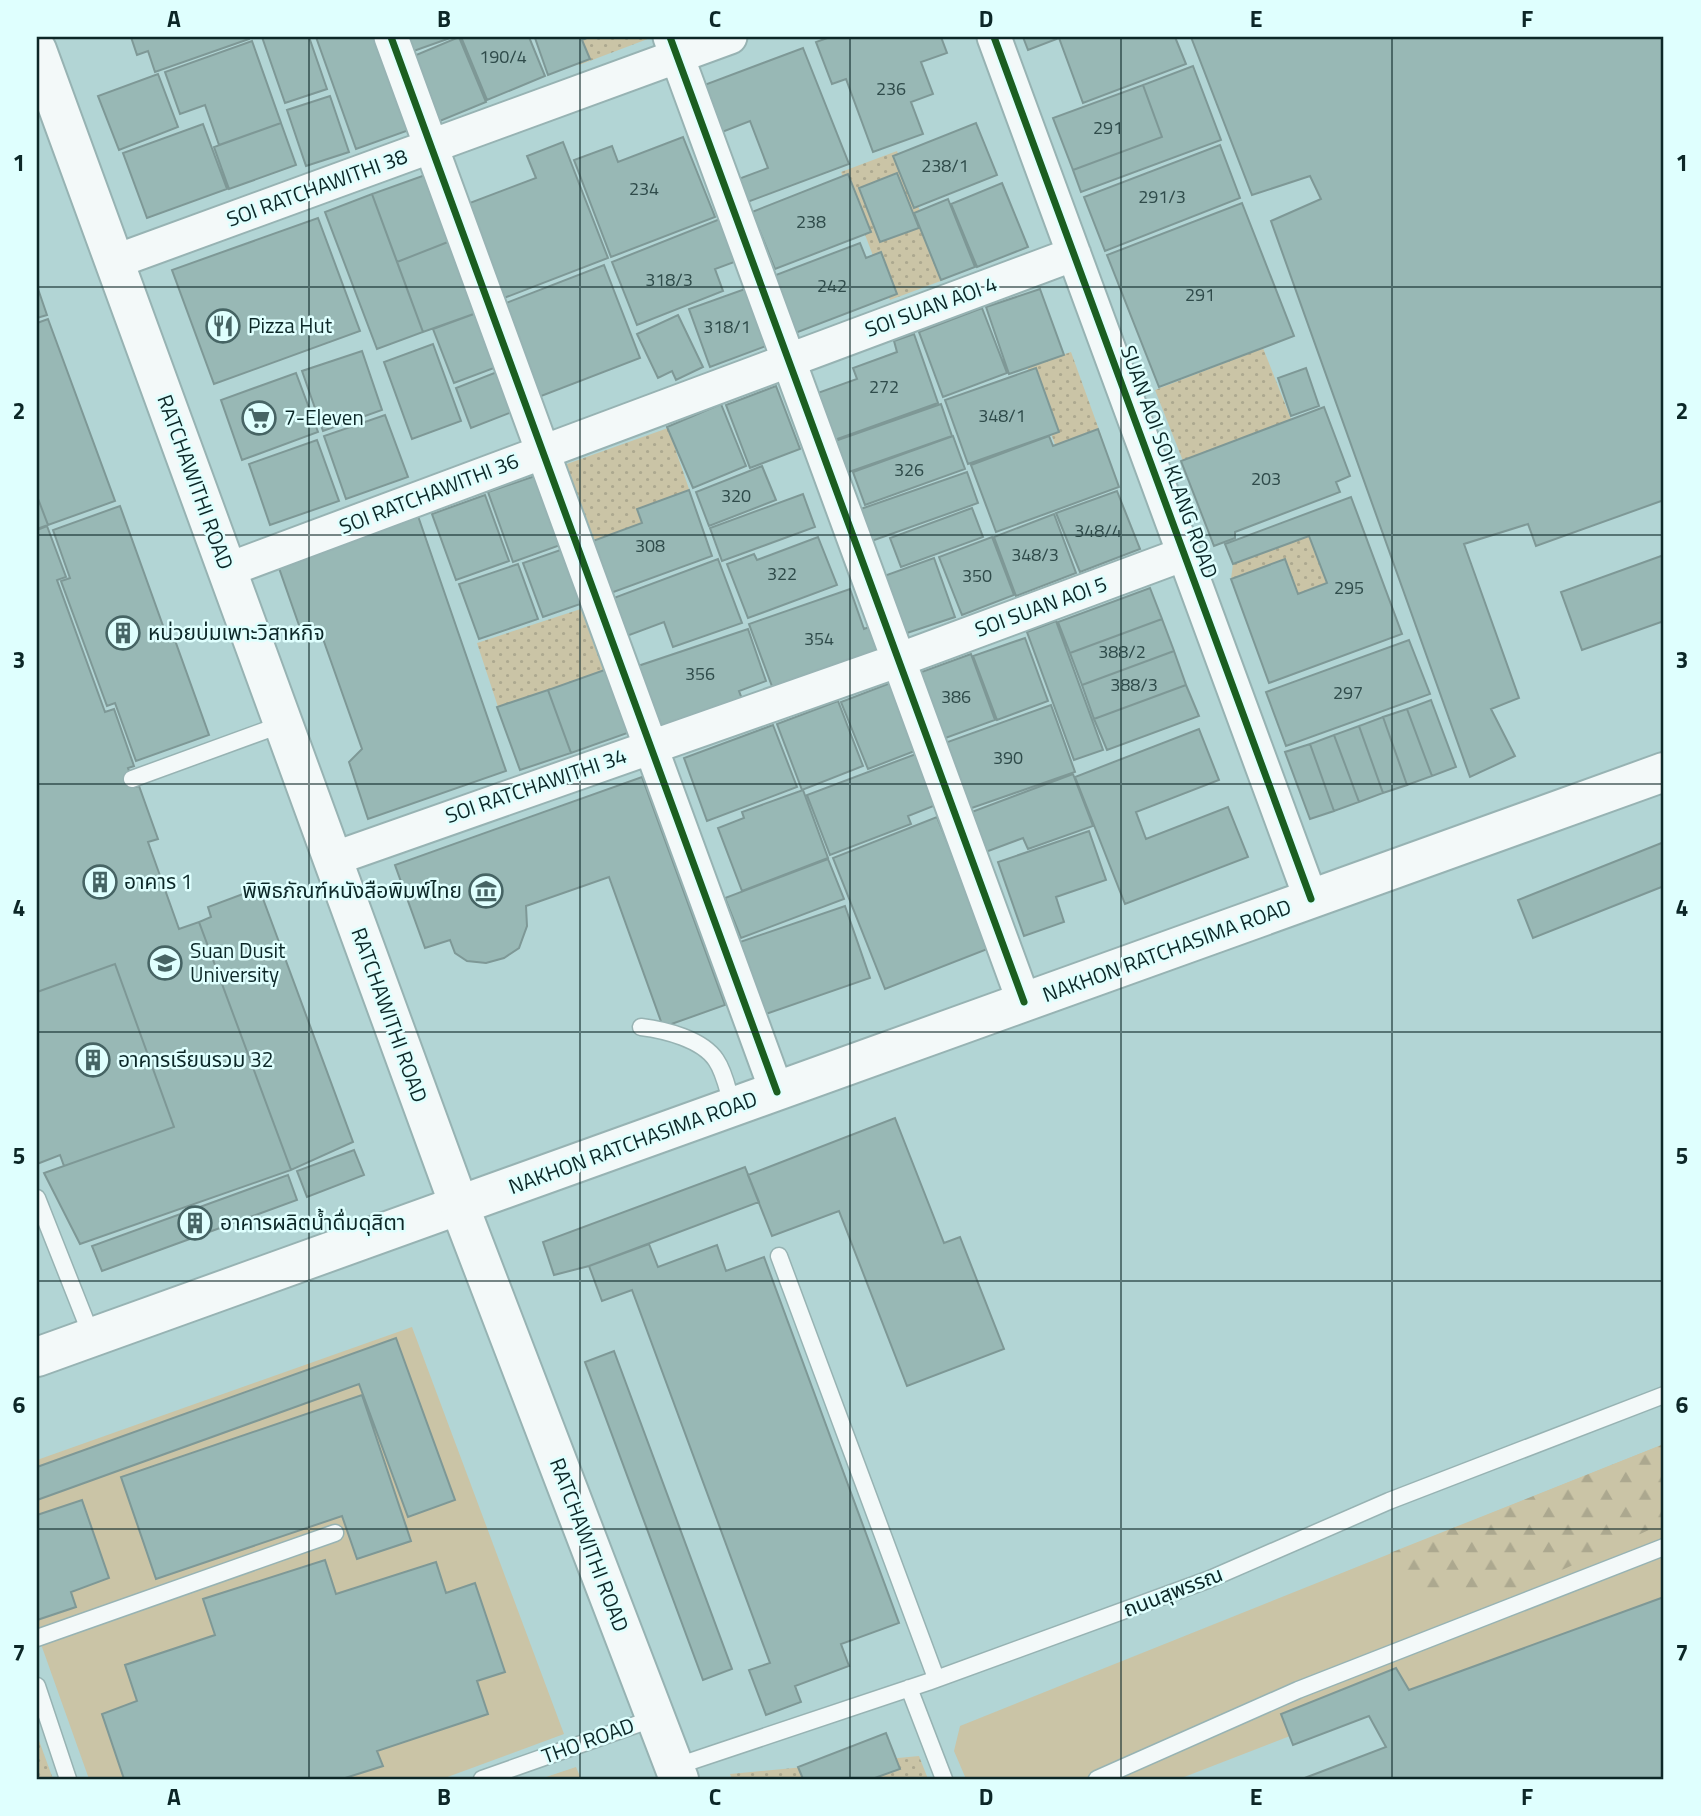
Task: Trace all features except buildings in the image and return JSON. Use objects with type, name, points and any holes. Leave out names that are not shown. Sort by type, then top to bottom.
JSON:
[{"type":"main road","name":"RATCHAWITHI ROAD","points":[[40,67],[459,1205],[676,1773]]},
{"type":"main road","name":"NAKHON RATCHASIMA ROAD","points":[[37,1357],[1664,772]]},
{"type":"street","points":[[391,37],[776,1092]]},
{"type":"street","name":"SOI RATCHAWITHI 38","points":[[114,262],[430,147],[673,46],[730,37]]},
{"type":"street","name":"SUAN AOI SOI KLANG ROAD","points":[[994,37],[1311,900]]},
{"type":"street","points":[[673,46],[1024,1002]]},
{"type":"street","name":"SOI SUAN AOI 4","points":[[788,358],[1074,254]]},
{"type":"street","name":"SOI RATCHAWITHI 36","points":[[226,570],[788,358]]},
{"type":"street","name":"SOI SUAN AOI 5","points":[[898,660],[1184,554]]},
{"type":"street","name":"SOI RATCHAWITHI 34","points":[[332,859],[898,660]]},
{"type":"lane","points":[[132,779],[283,724]]},
{"type":"lane","points":[[641,1027],[695,1042],[708,1050],[720,1067],[733,1107]]},
{"type":"lane","points":[[37,1198],[92,1336]]},
{"type":"lane","points":[[779,1256],[936,1678]]},
{"type":"lane","name":"ถนนสุพรรณ","points":[[676,1773],[1210,1579],[1376,1506],[1664,1395]]},
{"type":"lane","points":[[37,1638],[335,1533]]},
{"type":"lane","points":[[1097,1779],[1298,1690],[1664,1547]]},
{"type":"lane","points":[[37,1686],[68,1779]]},
{"type":"lane","points":[[909,1688],[944,1779]]},
{"type":"lane","name":"THO ROAD","points":[[482,1779],[655,1718]]},
{"type":"green space","points":[[568,37],[653,37],[579,65]]},
{"type":"green space","points":[[897,151],[946,279],[890,300],[841,172]]},
{"type":"green space","points":[[1263,348],[1291,419],[1183,461],[1155,390]]},
{"type":"green space","points":[[1071,352],[1102,438],[1058,453],[1027,367]]},
{"type":"green space","points":[[668,428],[698,515],[594,551],[564,465]]},
{"type":"green space","points":[[1309,536],[1327,583],[1298,594],[1285,559],[1231,579],[1233,564]]},
{"type":"green space","points":[[590,606],[613,676],[500,713],[477,643]]},
{"type":"green space","points":[[412,1327],[564,1734],[442,1779],[89,1779],[37,1633],[37,1460]]},
{"type":"green space","points":[[1664,1444],[1664,1597],[1409,1690],[1179,1779],[966,1779],[954,1751],[960,1726]]},
{"type":"green space","points":[[1664,1444],[1664,1523],[1510,1594],[1425,1593],[1390,1553]]},
{"type":"green space","points":[[37,1735],[53,1779],[37,1779]]},
{"type":"green space","points":[[919,1756],[928,1779],[732,1779],[730,1774]]},
{"type":"green space","points":[[576,1767],[581,1779],[540,1779]]},
{"type":"cycle path","points":[[391,37],[777,1092]]},
{"type":"cycle path","points":[[670,37],[1024,1002]]},
{"type":"cycle path","points":[[994,37],[1311,899]]},
{"type":"place","name":"Pizza Hut","points":[[223,326]]},
{"type":"place","name":"7-Eleven","points":[[259,418]]},
{"type":"place","name":"หน่วยบ่มเพาะวิสาหกิจ","points":[[123,633]]},
{"type":"place","name":"อาคาร 1","points":[[100,882]]},
{"type":"place","name":"พิพิธภัณฑ์หนังสือพิมพ์ไทย","points":[[486,891]]},
{"type":"place","name":"Suan Dusit University","points":[[165,963]]},
{"type":"place","name":"อาคารเรียนรวม 32","points":[[93,1060]]},
{"type":"place","name":"อาคารผลิตน้ำดื่มดุสิตา","points":[[195,1223]]}]
